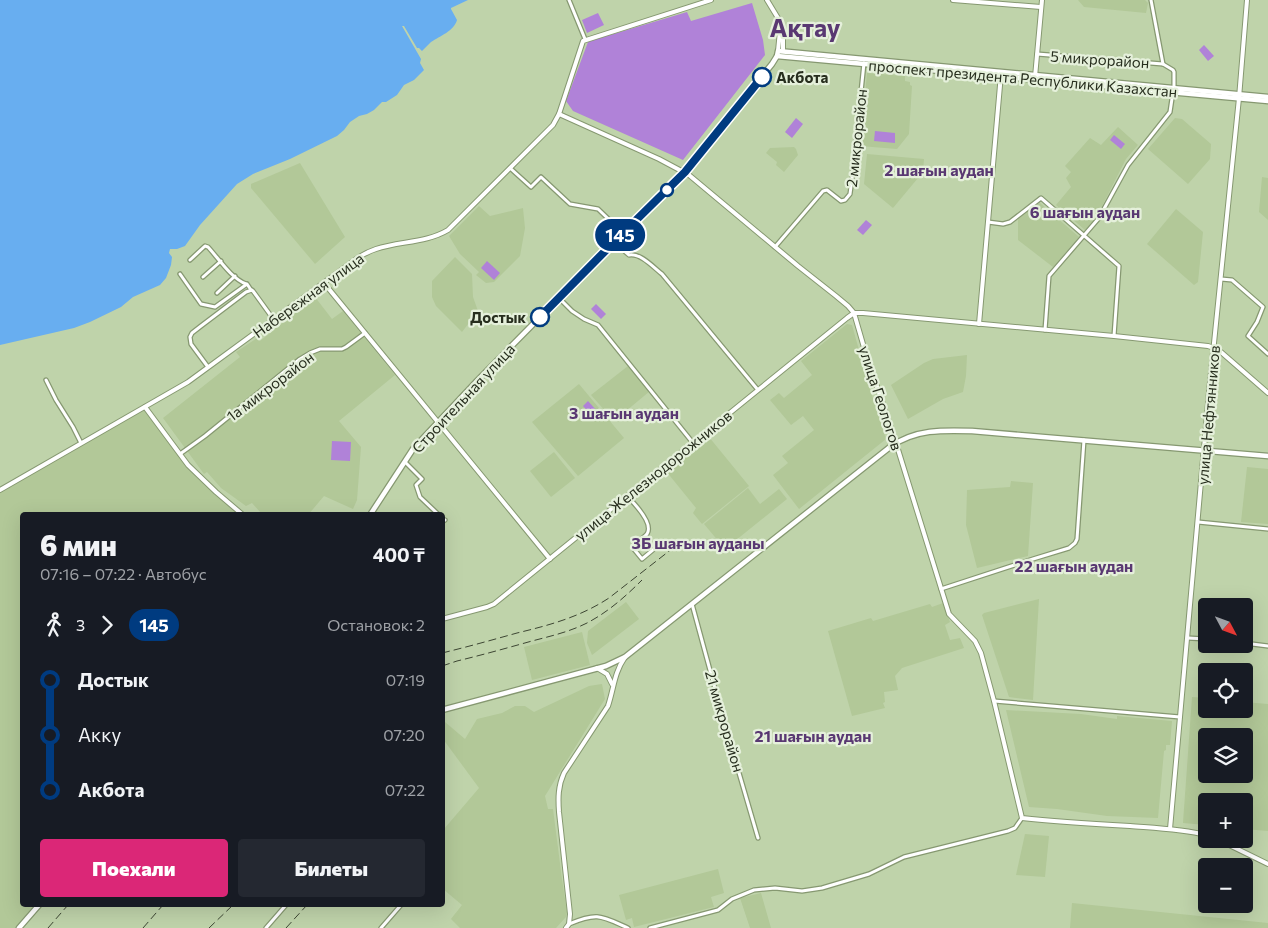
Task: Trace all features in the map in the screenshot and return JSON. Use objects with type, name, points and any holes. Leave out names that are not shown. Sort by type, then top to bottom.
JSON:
[{"type":"main road","name":"проспект президента Республики Казахстан","points":[[780,54],[1268,99]]},
{"type":"main road","name":"Строительная улица","points":[[372,512],[413,449],[437,422],[685,172],[769,68],[776,64],[780,54]]},
{"type":"main road","points":[[445,709],[597,668],[625,657],[896,443],[922,433],[939,430],[1268,456]]},
{"type":"main road","points":[[19,928],[37,907]]},
{"type":"street","points":[[569,0],[585,39],[711,0]]},
{"type":"street","points":[[766,0],[781,23],[783,34],[780,54]]},
{"type":"street","points":[[953,0],[1010,2],[1041,7]]},
{"type":"street","points":[[1035,77],[1042,0]]},
{"type":"street","name":"5 микрорайон","points":[[1150,0],[1163,64]]},
{"type":"street","name":"улица Нефтянников","points":[[1170,829],[1247,0]]},
{"type":"street","name":"Набережная улица","points":[[0,490],[188,382],[369,251],[427,239],[448,230],[553,125],[559,114],[582,43],[585,39]]},
{"type":"street","name":"5 микрорайон","points":[[1037,54],[1163,64],[1174,72],[1173,90]]},
{"type":"street","name":"2 микрорайон","points":[[775,247],[823,191],[827,190],[840,201],[845,200],[850,194],[864,61]]},
{"type":"street","points":[[979,324],[1001,74]]},
{"type":"street","points":[[1045,330],[1049,276],[1099,218],[1128,165],[1170,112],[1173,90]]},
{"type":"street","points":[[559,114],[685,172],[848,306],[854,313],[1200,345],[1214,348],[1221,352],[1268,392]]},
{"type":"street","points":[[510,168],[530,186],[541,177],[570,204],[598,209],[623,233]]},
{"type":"street","points":[[988,222],[1003,224],[1010,222],[1041,198],[1119,266],[1114,336]]},
{"type":"street","points":[[614,242],[629,255],[634,254],[662,274],[758,390]]},
{"type":"street","points":[[190,260],[205,246],[208,246],[241,282],[247,284],[274,320]]},
{"type":"street","points":[[203,277],[221,261]]},
{"type":"street","points":[[180,274],[201,304],[214,307],[247,284]]},
{"type":"street","points":[[216,293],[235,276]]},
{"type":"street","points":[[1221,279],[1232,280],[1263,307]]},
{"type":"street","points":[[324,283],[550,559]]},
{"type":"street","points":[[208,368],[191,344],[190,337],[201,326],[246,292],[252,290]]},
{"type":"street","points":[[559,298],[572,311],[598,325],[692,443]]},
{"type":"street","points":[[1268,305],[1263,307],[1257,322],[1248,336],[1268,354]]},
{"type":"street","name":"улица Железнодорожников","points":[[445,618],[494,604],[626,495],[854,313]]},
{"type":"street","name":"улица Геологов","points":[[854,313],[949,614],[975,641],[981,653],[1022,818]]},
{"type":"street","name":"1а микрорайон","points":[[180,454],[300,359],[320,348],[342,349],[365,333]]},
{"type":"street","points":[[46,380],[81,443]]},
{"type":"street","points":[[144,407],[198,475],[239,512]]},
{"type":"street","points":[[940,589],[1072,546],[1076,539],[1084,440]]},
{"type":"street","points":[[404,462],[422,479],[416,485],[420,497],[435,512]]},
{"type":"street","points":[[626,495],[647,520],[648,531],[633,548],[642,559],[654,549]]},
{"type":"street","points":[[1198,522],[1268,529]]},
{"type":"street","name":"21 микрорайон","points":[[692,603],[758,838]]},
{"type":"street","points":[[1188,638],[1198,639]]},
{"type":"street","points":[[1253,644],[1268,646]]},
{"type":"street","points":[[569,925],[570,914],[559,812],[559,788],[564,773],[608,706],[618,668],[625,657]]},
{"type":"street","points":[[597,668],[606,674],[613,686]]},
{"type":"street","points":[[994,701],[1180,718]]},
{"type":"street","points":[[650,928],[718,910],[732,899],[762,888],[802,891],[837,884],[869,874],[904,857],[1008,831],[1015,828],[1022,818],[1170,829],[1198,834]]},
{"type":"street","points":[[1235,848],[1268,864]]},
{"type":"street","points":[[266,928],[284,907]]},
{"type":"street","points":[[381,928],[399,907]]},
{"type":"street","points":[[569,925],[596,916],[608,918],[628,928]]},
{"type":"street","points":[[616,923],[618,928]]},
{"type":"street","points":[[569,925],[576,928]]},
{"type":"shaded area","points":[[1078,0],[1145,0],[1148,3],[1146,13],[1084,7]]},
{"type":"shaded area","name":"Акбота","points":[[752,3],[763,40],[765,55],[683,160],[573,111],[566,101],[588,42],[687,12],[691,21]]},
{"type":"shaded area","points":[[598,13],[604,25],[587,33],[582,20]]},
{"type":"shaded area","points":[[1204,45],[1214,56],[1208,61],[1199,50]]},
{"type":"shaded area","points":[[867,73],[905,76],[905,81],[910,82],[912,86],[909,134],[897,149],[860,146]]},
{"type":"shaded area","points":[[796,118],[803,124],[792,138],[785,132]]},
{"type":"shaded area","points":[[1175,118],[1182,119],[1211,144],[1210,159],[1188,184],[1148,149]]},
{"type":"shaded area","points":[[1118,127],[1138,145],[1126,159],[1096,218],[1085,230],[1056,205],[1071,187],[1066,178],[1071,172],[1065,166],[1090,138],[1101,145]]},
{"type":"shaded area","points":[[875,131],[895,133],[895,143],[874,141]]},
{"type":"shaded area","points":[[1114,135],[1125,144],[1121,149],[1110,140]]},
{"type":"shaded area","points":[[794,147],[798,155],[784,172],[776,165],[777,162],[766,153],[770,148]]},
{"type":"shaded area","points":[[867,154],[924,159],[923,172],[893,208],[864,184]]},
{"type":"shaded area","points":[[300,163],[345,237],[315,264],[251,188],[251,184]]},
{"type":"shaded area","points":[[1262,177],[1268,178],[1268,220],[1259,212]]},
{"type":"shaded area","points":[[1040,203],[1079,237],[1053,267],[1018,240],[1018,219]]},
{"type":"shaded area","points":[[479,206],[490,216],[523,208],[525,228],[520,256],[494,282],[486,283],[476,275],[479,272],[460,254],[449,236]]},
{"type":"shaded area","points":[[1176,209],[1203,232],[1198,282],[1194,285],[1147,244]]},
{"type":"shaded area","points":[[866,220],[872,225],[863,235],[857,230]]},
{"type":"shaded area","points":[[455,257],[472,274],[473,297],[478,311],[462,332],[436,306],[432,297],[432,281]]},
{"type":"shaded area","points":[[487,261],[500,273],[494,280],[481,268]]},
{"type":"shaded area","points":[[315,297],[332,319],[343,311],[395,375],[339,421],[361,447],[357,500],[353,509],[324,496],[311,512],[260,512],[252,503],[246,506],[221,488],[207,472],[204,474],[163,418],[240,357],[236,352],[257,338],[260,341]]},
{"type":"shaded area","points":[[596,304],[606,314],[601,319],[591,309]]},
{"type":"shaded area","points":[[847,324],[852,325],[886,439],[799,509],[773,475],[788,463],[782,456],[814,430],[803,416],[791,425],[770,400],[779,393],[784,398],[812,375],[801,361]]},
{"type":"shaded area","points":[[967,355],[963,392],[943,399],[908,419],[891,385],[933,359]]},
{"type":"shaded area","points":[[628,366],[650,391],[614,421],[591,395]]},
{"type":"shaded area","points":[[579,384],[624,438],[578,476],[532,422]]},
{"type":"shaded area","points":[[588,401],[597,411],[592,416],[583,406]]},
{"type":"shaded area","points":[[145,407],[188,465],[240,512],[20,512],[20,907],[37,907],[19,928],[0,928],[0,488]]},
{"type":"shaded area","points":[[709,437],[749,486],[702,524],[693,513],[696,508],[666,471]]},
{"type":"shaded area","points":[[332,441],[351,442],[350,461],[331,460]]},
{"type":"shaded area","points":[[554,452],[575,478],[551,497],[530,471]]},
{"type":"shaded area","points":[[1247,467],[1268,469],[1268,524],[1241,522]]},
{"type":"shaded area","points":[[1011,481],[1033,483],[1028,556],[977,568],[966,525],[967,490],[1010,487]]},
{"type":"shaded area","points":[[748,488],[760,504],[779,489],[787,499],[725,549],[704,524]]},
{"type":"shaded area","points":[[1039,599],[1033,700],[1009,697],[982,615]]},
{"type":"shaded area","points":[[626,602],[639,619],[592,655],[587,643],[588,631]]},
{"type":"shaded area","points":[[943,603],[950,622],[945,625],[950,640],[960,638],[964,648],[902,668],[895,676],[898,690],[884,692],[885,702],[883,703],[885,708],[852,716],[828,631],[871,618],[873,621],[930,604],[932,607]]},
{"type":"shaded area","points":[[582,632],[590,665],[532,680],[524,647]]},
{"type":"shaded area","points":[[602,684],[605,699],[545,796],[548,809],[553,809],[567,912],[566,917],[556,928],[460,928],[451,919],[462,905],[445,891],[445,828],[479,788],[445,742],[445,722],[465,739],[477,719],[502,713],[515,706],[525,706],[534,712],[589,686]]},
{"type":"shaded area","points":[[1192,697],[1198,697],[1198,718],[1253,718],[1253,703],[1268,704],[1268,831],[1253,830],[1253,793],[1198,793],[1198,824],[1183,823]]},
{"type":"shaded area","points":[[1006,710],[1081,714],[1117,719],[1117,716],[1172,721],[1170,745],[1166,745],[1166,750],[1164,751],[1158,818],[1107,816],[1029,807]]},
{"type":"shaded area","points":[[1025,834],[1049,836],[1045,877],[1016,875]]},
{"type":"shaded area","points":[[718,869],[724,893],[711,897],[714,907],[634,927],[632,918],[626,920],[619,895]]},
{"type":"shaded area","points":[[761,893],[771,928],[750,928],[740,898]]},
{"type":"shaded area","points":[[1072,903],[1268,923],[1268,928],[1070,928]]},
{"type":"water","points":[[0,0],[468,0],[451,8],[457,20],[453,27],[431,42],[422,51],[417,48],[404,26],[402,26],[421,59],[420,63],[424,70],[414,80],[404,85],[397,95],[386,102],[382,102],[374,110],[350,122],[337,136],[290,159],[253,174],[237,184],[200,225],[185,246],[170,249],[171,265],[166,278],[160,285],[133,297],[121,307],[74,328],[0,345]]},
{"type":"railway","points":[[445,652],[553,623],[598,605],[682,541]]},
{"type":"railway","points":[[445,665],[580,626],[595,619],[609,609],[642,580]]},
{"type":"railway","points":[[48,928],[66,907]]},
{"type":"railway","points":[[143,928],[161,907]]},
{"type":"railway","points":[[209,928],[231,907]]},
{"type":"railway","points":[[286,928],[305,907]]},
{"type":"bus line","name":"145","points":[[540,317],[685,172],[762,77]]},
{"type":"place","name":"Акбота","points":[[762,77]]},
{"type":"place","name":"Достык","points":[[540,317]]},
{"type":"district","name":"Ақтау","points":[[805,27]]},
{"type":"district","name":"2 шағын аудан","points":[[939,169]]},
{"type":"district","name":"6 шағын аудан","points":[[1085,211]]},
{"type":"district","name":"3 шағын аудан","points":[[624,412]]},
{"type":"district","name":"3Б шағын ауданы","points":[[698,542]]},
{"type":"district","name":"22 шағын аудан","points":[[1074,565]]},
{"type":"district","name":"21 шағын аудан","points":[[813,735]]}]
